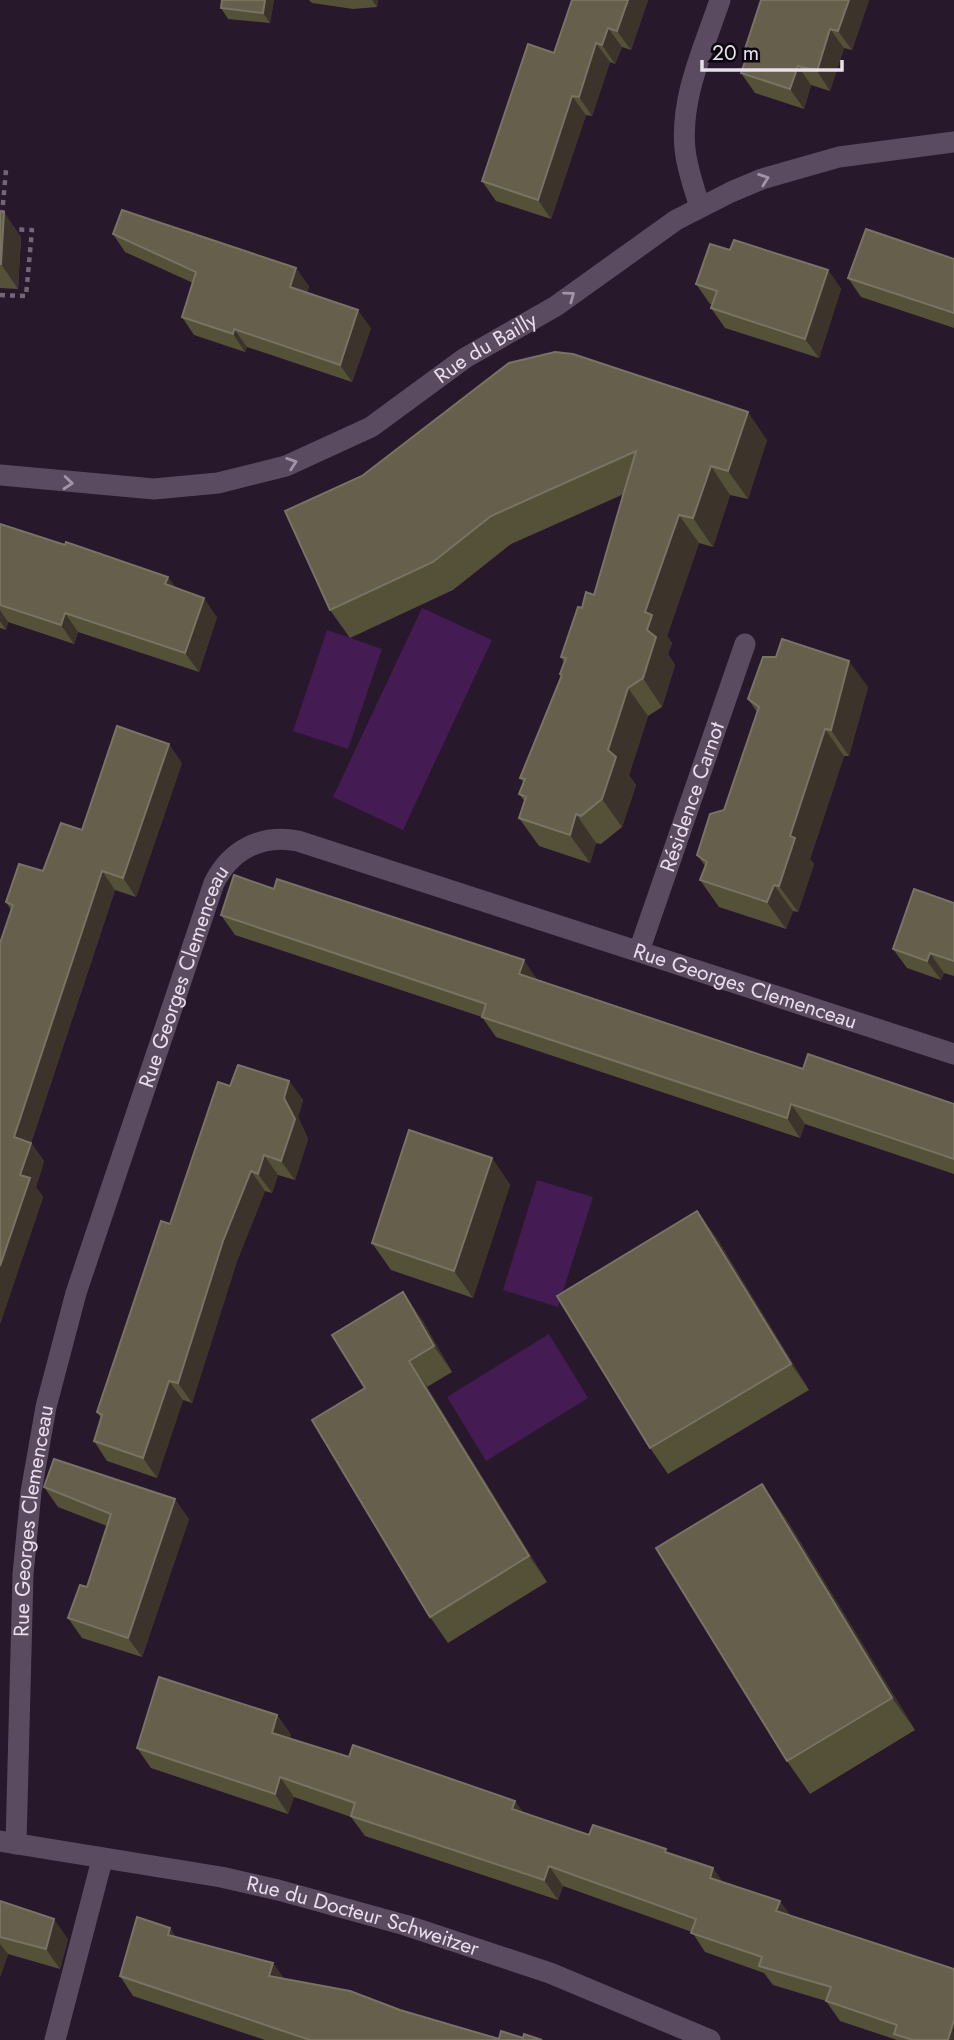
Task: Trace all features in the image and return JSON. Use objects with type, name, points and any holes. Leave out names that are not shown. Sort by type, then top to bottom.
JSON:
[{"type":"street","points":[[700,207],[687,166],[685,119],[688,92],[720,0]]},
{"type":"street","name":"Rue du Bailly","points":[[0,475],[109,487],[174,487],[252,475],[317,454],[371,427],[466,358],[536,320],[676,220],[700,207],[762,179],[839,157],[954,142]]},
{"type":"street","name":"Résidence Carnot","points":[[639,951],[745,644]]},
{"type":"street","name":"Rue Georges Clemenceau","points":[[8,1843],[23,1574],[31,1492],[46,1407],[76,1293],[221,870],[231,858],[261,841],[278,837],[298,841],[954,1054]]},
{"type":"street","name":"Rue du Docteur Schweitzer","points":[[8,1843],[221,1877],[405,1926],[572,1982],[710,2040]]},
{"type":"street","points":[[55,2040],[102,1860]]},
{"type":"path","points":[[2,217],[6,170]]},
{"type":"path","points":[[0,295],[26,296],[32,230],[1,229]]},
{"type":"shaded area","points":[[422,608],[492,640],[403,830],[333,797]]},
{"type":"shaded area","points":[[327,630],[382,649],[348,749],[293,731]]},
{"type":"shaded area","points":[[537,1180],[593,1197],[558,1307],[503,1290]]},
{"type":"shaded area","points":[[549,1334],[588,1398],[486,1461],[447,1397]]},
{"type":"building","points":[[222,0],[265,0],[263,13],[221,8]]},
{"type":"building","points":[[572,0],[628,0],[617,31],[608,28],[602,45],[596,43],[579,97],[572,96],[538,200],[482,181],[528,44],[554,53]]},
{"type":"building","points":[[761,0],[849,0],[838,31],[830,29],[817,71],[798,66],[790,89],[741,73],[748,53],[744,52]]},
{"type":"building","points":[[122,210],[296,268],[290,287],[358,310],[340,365],[234,329],[233,334],[182,317],[196,272],[113,234]]},
{"type":"building","points":[[0,212],[4,212],[1,264],[0,264]]},
{"type":"building","points":[[866,229],[954,259],[954,313],[848,278]]},
{"type":"building","points":[[734,240],[828,270],[805,339],[711,308],[717,291],[696,284],[710,244],[730,250]]},
{"type":"building","points":[[555,352],[573,354],[748,412],[728,471],[711,466],[693,518],[679,515],[645,612],[652,615],[647,630],[656,637],[643,678],[628,688],[608,750],[616,757],[602,799],[581,816],[576,814],[570,835],[519,818],[526,797],[519,794],[525,779],[520,778],[562,675],[560,674],[566,658],[561,657],[578,607],[582,608],[586,592],[594,595],[636,451],[491,516],[433,562],[330,610],[285,511],[362,476],[509,363]]},
{"type":"building","points":[[0,524],[65,545],[66,542],[168,577],[165,584],[204,598],[185,653],[65,613],[61,625],[0,605]]},
{"type":"building","points":[[782,639],[849,661],[831,730],[825,729],[790,836],[795,838],[779,886],[774,885],[767,902],[700,880],[707,862],[697,855],[710,814],[724,810],[759,707],[748,699],[763,657],[776,657]]},
{"type":"building","points":[[117,726],[169,744],[123,878],[102,871],[14,1137],[31,1143],[20,1175],[30,1178],[0,1266],[0,943],[13,905],[6,902],[19,864],[43,871],[61,823],[82,830]]},
{"type":"building","points":[[234,875],[274,889],[277,879],[524,960],[519,974],[803,1069],[808,1054],[954,1104],[954,1159],[791,1104],[787,1118],[482,1017],[486,1004],[221,915]]},
{"type":"building","points":[[914,889],[954,903],[954,961],[930,953],[927,961],[893,949]]},
{"type":"building","points":[[238,1065],[289,1081],[284,1098],[295,1119],[281,1161],[264,1155],[258,1174],[251,1171],[223,1241],[178,1383],[169,1381],[143,1458],[94,1441],[102,1415],[97,1412],[161,1221],[170,1224],[218,1082],[230,1086]]},
{"type":"building","points":[[409,1130],[492,1158],[454,1271],[372,1243]]},
{"type":"building","points":[[697,1211],[791,1364],[650,1448],[557,1296]]},
{"type":"building","points":[[403,1292],[434,1346],[409,1361],[529,1556],[430,1617],[312,1420],[365,1388],[332,1335]]},
{"type":"building","points":[[54,1459],[175,1499],[128,1638],[68,1618],[80,1585],[87,1587],[111,1514],[44,1487]]},
{"type":"building","points":[[762,1484],[892,1698],[787,1761],[656,1548]]},
{"type":"building","points":[[159,1677],[277,1715],[272,1733],[349,1757],[353,1745],[515,1801],[512,1809],[589,1835],[593,1825],[666,1849],[665,1852],[713,1868],[710,1878],[780,1901],[776,1911],[954,1969],[954,2020],[948,2040],[913,2040],[894,2034],[897,2025],[826,2001],[831,1987],[759,1966],[762,1957],[691,1933],[696,1919],[549,1866],[544,1880],[351,1816],[355,1803],[280,1777],[275,1794],[137,1748]]},
{"type":"building","points":[[0,1901],[54,1919],[46,1949],[0,1937]]},
{"type":"building","points":[[137,1917],[170,1928],[168,1935],[273,1963],[269,1976],[350,1991],[400,2010],[499,2039],[501,2031],[523,2038],[524,2034],[542,2040],[310,2040],[120,1976]]}]
